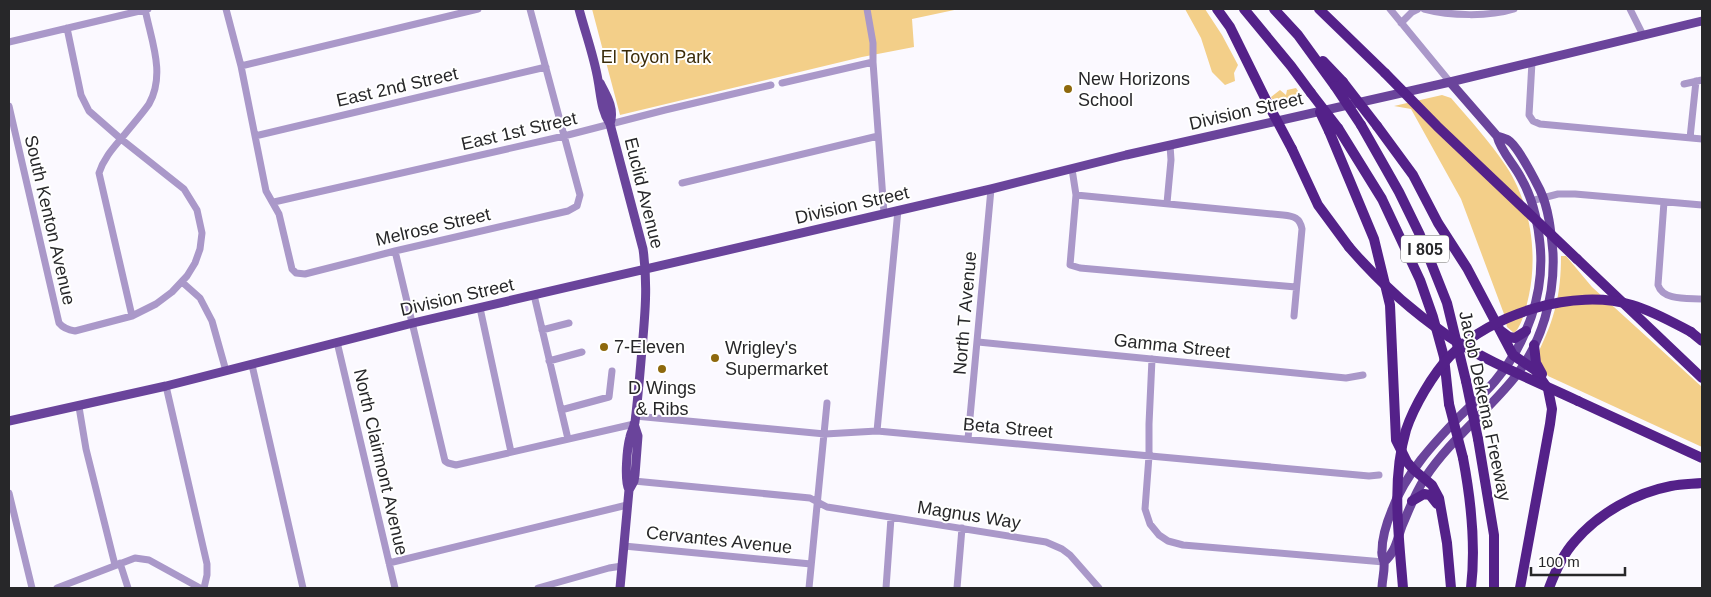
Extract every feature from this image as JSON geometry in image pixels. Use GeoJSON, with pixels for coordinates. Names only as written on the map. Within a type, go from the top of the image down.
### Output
{"type":"FeatureCollection","features":[{"type":"Feature","properties":{"kind":"highway"},"geometry":{"type":"LineString","coordinates":[[1217,9],[1230,27],[1292,149],[1318,205],[1349,247],[1393,294],[1449,337],[1496,363],[1702,458]]}},
{"type":"Feature","properties":{"kind":"highway"},"geometry":{"type":"LineString","coordinates":[[1244,9],[1291,66],[1311,93],[1334,130],[1374,239],[1390,305],[1394,434],[1407,462],[1432,485],[1439,498],[1447,543],[1451,588]]}},
{"type":"Feature","properties":{"kind":"highway","name":"Jacob Dekema Freeway"},"geometry":{"type":"LineString","coordinates":[[1274,9],[1339,84],[1360,125],[1399,192],[1420,235],[1447,303],[1478,439],[1494,535],[1494,588]]}},
{"type":"Feature","properties":{"kind":"highway"},"geometry":{"type":"LineString","coordinates":[[1319,9],[1437,126],[1702,378]]}},
{"type":"Feature","properties":{"kind":"highway"},"geometry":{"type":"LineString","coordinates":[[1339,84],[1376,126],[1413,175],[1438,223],[1467,268],[1513,355],[1535,370],[1548,389]]}},
{"type":"Feature","properties":{"kind":"highway","name":"Jacob Dekema Freeway"},"geometry":{"type":"LineString","coordinates":[[1334,130],[1382,199],[1420,280],[1433,317],[1444,357],[1450,404],[1468,486],[1474,564],[1471,588]]}},
{"type":"Feature","properties":{"kind":"highway"},"geometry":{"type":"LineString","coordinates":[[1403,588],[1400,542],[1399,463],[1407,429],[1420,399],[1435,375],[1451,355],[1471,339],[1498,322],[1528,310],[1566,301],[1604,300],[1632,305],[1691,332],[1702,341]]}},
{"type":"Feature","properties":{"kind":"highway"},"geometry":{"type":"LineString","coordinates":[[1498,328],[1510,337],[1515,338],[1526,331]]}},
{"type":"Feature","properties":{"kind":"highway"},"geometry":{"type":"LineString","coordinates":[[1520,588],[1552,409],[1548,389],[1542,372],[1536,363],[1534,345]]}},
{"type":"Feature","properties":{"kind":"highway"},"geometry":{"type":"LineString","coordinates":[[1548,588],[1554,574],[1574,542],[1594,522],[1623,503],[1649,492],[1702,482]]}},
{"type":"Feature","properties":{"kind":"highway"},"geometry":{"type":"LineString","coordinates":[[1412,501],[1424,494],[1430,495],[1435,500],[1442,515]]}},
{"type":"Feature","properties":{"kind":"main road","name":"Euclid Avenue"},"geometry":{"type":"LineString","coordinates":[[579,9],[598,80],[612,110],[613,115],[610,124],[643,249],[646,270],[644,327],[635,420]]}},
{"type":"Feature","properties":{"kind":"main road","name":"Division Street"},"geometry":{"type":"LineString","coordinates":[[9,421],[79,407],[534,295],[991,189],[1170,145],[1450,82],[1702,21]]}},
{"type":"Feature","properties":{"kind":"main road"},"geometry":{"type":"LineString","coordinates":[[1382,588],[1384,562],[1381,552],[1392,510],[1405,483],[1429,451],[1496,379],[1513,355],[1526,331],[1536,303],[1540,244],[1531,201],[1522,179],[1500,145],[1497,136],[1450,82]]}},
{"type":"Feature","properties":{"kind":"main road"},"geometry":{"type":"LineString","coordinates":[[1384,562],[1392,556],[1412,501],[1424,479],[1444,453],[1525,363],[1541,328],[1548,305],[1553,266],[1550,227],[1544,198],[1532,174],[1509,140],[1497,136]]}},
{"type":"Feature","properties":{"kind":"main road"},"geometry":{"type":"LineString","coordinates":[[620,588],[627,505],[629,490],[634,481],[638,436],[635,420]]}},
{"type":"Feature","properties":{"kind":"main road"},"geometry":{"type":"LineString","coordinates":[[629,490],[626,485],[630,438],[635,420]]}},
{"type":"Feature","properties":{"kind":"street"},"geometry":{"type":"LineString","coordinates":[[9,42],[146,9],[157,64],[157,83],[148,104],[103,161],[99,173],[132,316]]}},
{"type":"Feature","properties":{"kind":"street"},"geometry":{"type":"LineString","coordinates":[[226,9],[241,66],[266,191],[274,202]]}},
{"type":"Feature","properties":{"kind":"street"},"geometry":{"type":"LineString","coordinates":[[241,66],[478,9]]}},
{"type":"Feature","properties":{"kind":"street"},"geometry":{"type":"LineString","coordinates":[[530,9],[564,136]]}},
{"type":"Feature","properties":{"kind":"street"},"geometry":{"type":"LineString","coordinates":[[867,9],[873,43],[884,213]]}},
{"type":"Feature","properties":{"kind":"street"},"geometry":{"type":"LineString","coordinates":[[1390,9],[1450,82]]}},
{"type":"Feature","properties":{"kind":"street"},"geometry":{"type":"LineString","coordinates":[[1401,23],[1418,9]]}},
{"type":"Feature","properties":{"kind":"street"},"geometry":{"type":"LineString","coordinates":[[1424,9],[1456,14],[1499,12],[1514,9]]}},
{"type":"Feature","properties":{"kind":"street"},"geometry":{"type":"LineString","coordinates":[[1630,9],[1643,35]]}},
{"type":"Feature","properties":{"kind":"street","name":"South Kenton Avenue"},"geometry":{"type":"LineString","coordinates":[[9,106],[59,323],[69,330],[75,331],[132,316],[156,304],[182,282],[192,270],[200,249],[201,226],[197,210],[184,189],[93,116],[81,95],[68,28]]}},
{"type":"Feature","properties":{"kind":"street"},"geometry":{"type":"LineString","coordinates":[[782,83],[873,62]]}},
{"type":"Feature","properties":{"kind":"street"},"geometry":{"type":"LineString","coordinates":[[1532,62],[1529,114],[1533,121],[1540,124],[1702,139]]}},
{"type":"Feature","properties":{"kind":"street","name":"East 2nd Street"},"geometry":{"type":"LineString","coordinates":[[255,136],[546,67]]}},
{"type":"Feature","properties":{"kind":"street"},"geometry":{"type":"LineString","coordinates":[[1684,84],[1699,81],[1690,138]]}},
{"type":"Feature","properties":{"kind":"street","name":"East 1st Street"},"geometry":{"type":"LineString","coordinates":[[274,202],[564,136],[771,85]]}},
{"type":"Feature","properties":{"kind":"street","name":"Melrose Street"},"geometry":{"type":"LineString","coordinates":[[274,202],[279,214],[292,269],[305,274],[568,211],[577,206],[580,195],[564,136]]}},
{"type":"Feature","properties":{"kind":"street"},"geometry":{"type":"LineString","coordinates":[[682,183],[878,136]]}},
{"type":"Feature","properties":{"kind":"street"},"geometry":{"type":"LineString","coordinates":[[1168,203],[1171,160],[1170,145]]}},
{"type":"Feature","properties":{"kind":"street"},"geometry":{"type":"LineString","coordinates":[[1072,169],[1076,195],[1070,265],[1080,268],[1296,287]]}},
{"type":"Feature","properties":{"kind":"street","name":"North T Avenue"},"geometry":{"type":"LineString","coordinates":[[968,439],[991,189]]}},
{"type":"Feature","properties":{"kind":"street"},"geometry":{"type":"LineString","coordinates":[[1531,201],[1558,194],[1575,194],[1702,205]]}},
{"type":"Feature","properties":{"kind":"street"},"geometry":{"type":"LineString","coordinates":[[1076,195],[1289,215],[1295,218],[1300,222],[1302,229],[1294,316]]}},
{"type":"Feature","properties":{"kind":"street"},"geometry":{"type":"LineString","coordinates":[[1664,202],[1658,285],[1660,290],[1670,297],[1702,299]]}},
{"type":"Feature","properties":{"kind":"street"},"geometry":{"type":"LineString","coordinates":[[878,431],[898,210]]}},
{"type":"Feature","properties":{"kind":"street"},"geometry":{"type":"LineString","coordinates":[[395,251],[413,324]]}},
{"type":"Feature","properties":{"kind":"street"},"geometry":{"type":"LineString","coordinates":[[182,282],[200,298],[212,321],[226,371]]}},
{"type":"Feature","properties":{"kind":"street"},"geometry":{"type":"LineString","coordinates":[[534,295],[568,439]]}},
{"type":"Feature","properties":{"kind":"street"},"geometry":{"type":"LineString","coordinates":[[480,308],[511,452]]}},
{"type":"Feature","properties":{"kind":"street"},"geometry":{"type":"LineString","coordinates":[[542,330],[569,323]]}},
{"type":"Feature","properties":{"kind":"street","name":"Beta Street"},"geometry":{"type":"LineString","coordinates":[[413,324],[445,461],[448,464],[456,464],[568,439],[635,420],[825,434],[878,431],[1369,476],[1379,474]]}},
{"type":"Feature","properties":{"kind":"street","name":"North Clairmont Avenue"},"geometry":{"type":"LineString","coordinates":[[337,342],[395,588]]}},
{"type":"Feature","properties":{"kind":"street","name":"Gamma Street"},"geometry":{"type":"LineString","coordinates":[[978,342],[1346,378],[1363,375]]}},
{"type":"Feature","properties":{"kind":"street"},"geometry":{"type":"LineString","coordinates":[[549,361],[582,352]]}},
{"type":"Feature","properties":{"kind":"street"},"geometry":{"type":"LineString","coordinates":[[1152,359],[1149,456],[1145,503],[1148,520],[1156,532],[1168,541],[1194,546],[1384,562]]}},
{"type":"Feature","properties":{"kind":"street"},"geometry":{"type":"LineString","coordinates":[[252,365],[304,588]]}},
{"type":"Feature","properties":{"kind":"street"},"geometry":{"type":"LineString","coordinates":[[561,410],[609,397],[612,371]]}},
{"type":"Feature","properties":{"kind":"street"},"geometry":{"type":"LineString","coordinates":[[166,386],[207,564],[204,588]]}},
{"type":"Feature","properties":{"kind":"street"},"geometry":{"type":"LineString","coordinates":[[809,588],[827,403]]}},
{"type":"Feature","properties":{"kind":"street"},"geometry":{"type":"LineString","coordinates":[[79,407],[86,449],[118,564],[128,588]]}},
{"type":"Feature","properties":{"kind":"street","name":"Magnus Way"},"geometry":{"type":"LineString","coordinates":[[634,481],[810,498],[827,507],[1046,542],[1070,555],[1099,588]]}},
{"type":"Feature","properties":{"kind":"street"},"geometry":{"type":"LineString","coordinates":[[9,493],[32,588]]}},
{"type":"Feature","properties":{"kind":"street"},"geometry":{"type":"LineString","coordinates":[[389,564],[615,510],[627,505]]}},
{"type":"Feature","properties":{"kind":"street"},"geometry":{"type":"LineString","coordinates":[[886,588],[891,518]]}},
{"type":"Feature","properties":{"kind":"street"},"geometry":{"type":"LineString","coordinates":[[957,588],[962,528]]}},
{"type":"Feature","properties":{"kind":"street","name":"Cervantes Avenue"},"geometry":{"type":"LineString","coordinates":[[624,546],[811,564]]}},
{"type":"Feature","properties":{"kind":"street"},"geometry":{"type":"LineString","coordinates":[[58,588],[135,558],[149,560],[200,588]]}},
{"type":"Feature","properties":{"kind":"street"},"geometry":{"type":"LineString","coordinates":[[538,588],[622,566]]}},
{"type":"Feature","properties":{"kind":"green space","name":"El Toyon Park"},"geometry":{"type":"Polygon","coordinates":[[[592,9],[959,9],[912,19],[914,47],[862,57],[620,115],[592,9]]]}},
{"type":"Feature","properties":{"kind":"green space"},"geometry":{"type":"Polygon","coordinates":[[[1185,9],[1205,9],[1238,65],[1234,73],[1235,81],[1225,85],[1212,72],[1201,38],[1185,9]]]}},
{"type":"Feature","properties":{"kind":"green space"},"geometry":{"type":"Polygon","coordinates":[[[1296,88],[1300,94],[1296,103],[1287,103],[1276,107],[1271,97],[1280,90],[1286,95],[1287,90],[1296,88]]]}},
{"type":"Feature","properties":{"kind":"green space"},"geometry":{"type":"Polygon","coordinates":[[[1442,95],[1451,98],[1500,157],[1514,180],[1526,211],[1532,245],[1532,279],[1524,315],[1514,333],[1507,327],[1504,314],[1461,199],[1411,109],[1394,106],[1442,95]]]}},
{"type":"Feature","properties":{"kind":"green space"},"geometry":{"type":"Polygon","coordinates":[[[1561,256],[1566,256],[1592,287],[1702,387],[1702,447],[1548,376],[1541,364],[1538,353],[1556,306],[1560,282],[1561,256]]]}},
{"type":"Feature","properties":{"kind":"place","name":"New Horizons School"},"geometry":{"type":"Point","coordinates":[1068,89]}},
{"type":"Feature","properties":{"kind":"place","name":"7-Eleven"},"geometry":{"type":"Point","coordinates":[604,347]}},
{"type":"Feature","properties":{"kind":"place","name":"Wrigley's Supermarket"},"geometry":{"type":"Point","coordinates":[715,358]}},
{"type":"Feature","properties":{"kind":"place","name":"D Wings & Ribs"},"geometry":{"type":"Point","coordinates":[662,369]}}]}
